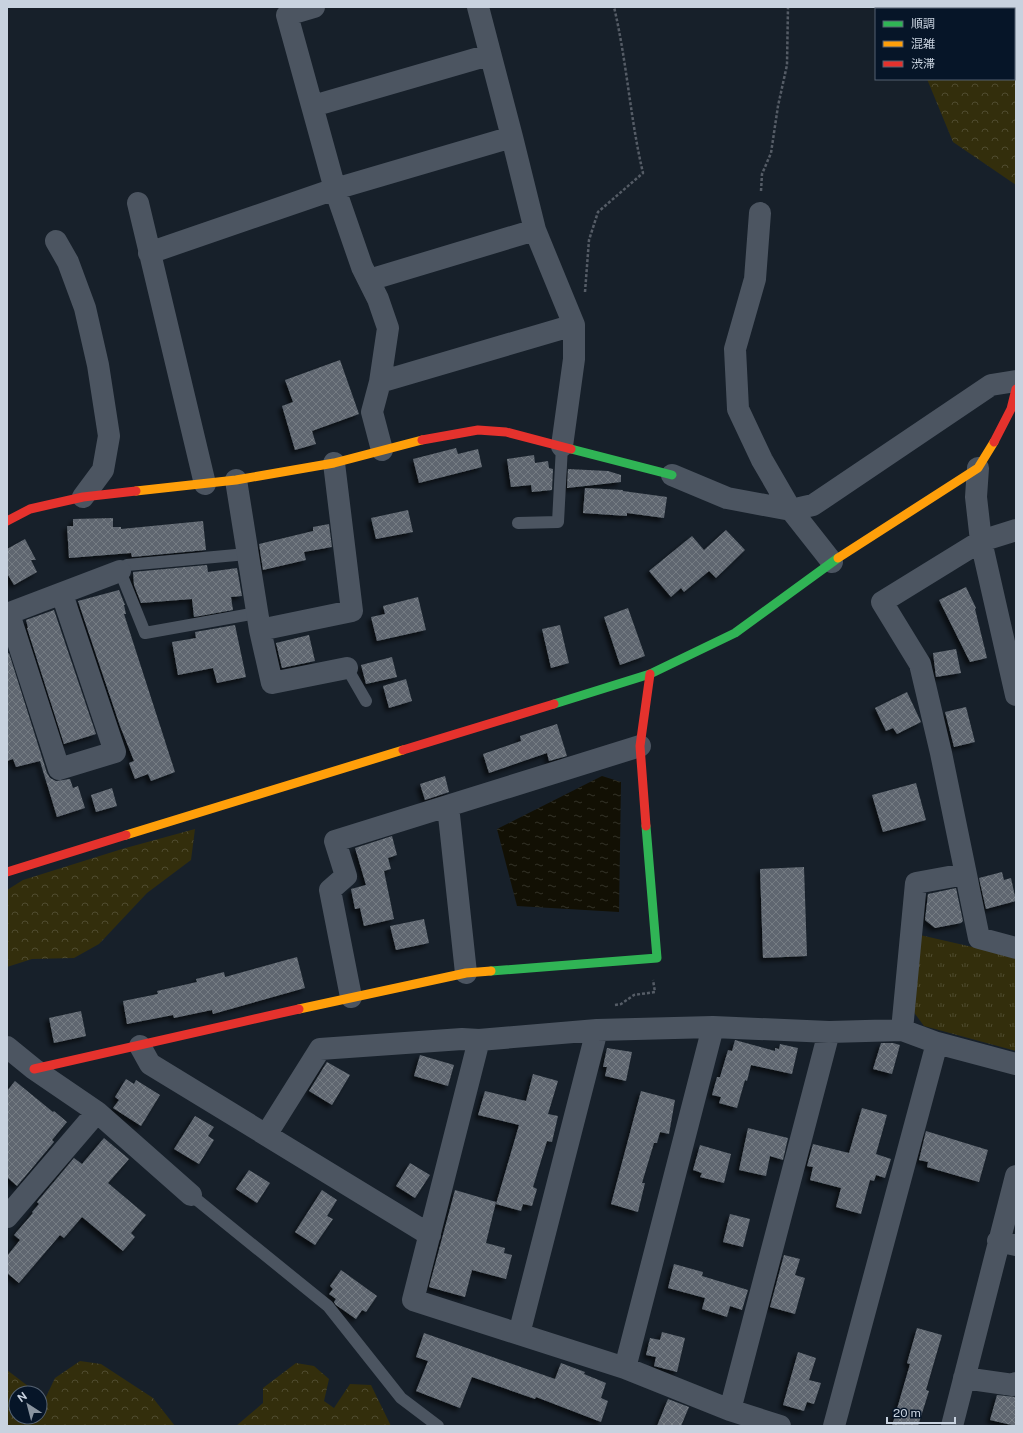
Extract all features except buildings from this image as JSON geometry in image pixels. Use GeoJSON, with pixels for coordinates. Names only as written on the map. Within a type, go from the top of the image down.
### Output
{"type":"FeatureCollection","features":[{"type":"Feature","properties":{"kind":"street"},"geometry":{"type":"LineString","coordinates":[[314,7],[286,11],[335,189],[362,267],[378,299],[388,328],[380,382],[372,412],[382,450]]}},
{"type":"Feature","properties":{"kind":"street"},"geometry":{"type":"LineString","coordinates":[[478,7],[489,55],[512,137],[534,230],[574,325],[574,359],[562,446]]}},
{"type":"Feature","properties":{"kind":"street"},"geometry":{"type":"LineString","coordinates":[[312,106],[489,55]]}},
{"type":"Feature","properties":{"kind":"street"},"geometry":{"type":"LineString","coordinates":[[150,253],[335,189],[512,137]]}},
{"type":"Feature","properties":{"kind":"street"},"geometry":{"type":"LineString","coordinates":[[138,203],[206,484]]}},
{"type":"Feature","properties":{"kind":"street"},"geometry":{"type":"LineString","coordinates":[[760,213],[755,279],[735,349],[738,409],[762,460],[791,510],[832,562]]}},
{"type":"Feature","properties":{"kind":"street"},"geometry":{"type":"LineString","coordinates":[[369,280],[534,230]]}},
{"type":"Feature","properties":{"kind":"street"},"geometry":{"type":"LineString","coordinates":[[56,241],[68,262],[85,308],[98,365],[109,436],[103,470],[84,497]]}},
{"type":"Feature","properties":{"kind":"street"},"geometry":{"type":"LineString","coordinates":[[380,382],[574,325]]}},
{"type":"Feature","properties":{"kind":"street"},"geometry":{"type":"LineString","coordinates":[[7,521],[30,509],[84,497],[236,480],[334,463],[382,450],[478,430],[506,432],[562,446],[672,475],[727,498],[791,510],[813,505],[991,385],[1016,381]]}},
{"type":"Feature","properties":{"kind":"street"},"geometry":{"type":"LineString","coordinates":[[7,872],[650,674],[735,633],[832,562],[978,468],[997,438],[1011,409],[1016,389]]}},
{"type":"Feature","properties":{"kind":"street"},"geometry":{"type":"LineString","coordinates":[[258,621],[352,611],[334,463]]}},
{"type":"Feature","properties":{"kind":"street"},"geometry":{"type":"LineString","coordinates":[[978,468],[976,497],[981,541],[1011,651],[1016,695]]}},
{"type":"Feature","properties":{"kind":"street"},"geometry":{"type":"LineString","coordinates":[[236,480],[258,621],[272,683],[347,668]]}},
{"type":"Feature","properties":{"kind":"street"},"geometry":{"type":"LineString","coordinates":[[1016,530],[981,541],[882,602],[920,664],[941,753],[978,938],[1016,948]]}},
{"type":"Feature","properties":{"kind":"street"},"geometry":{"type":"LineString","coordinates":[[62,594],[115,752],[59,769],[8,614],[120,571]]}},
{"type":"Feature","properties":{"kind":"street"},"geometry":{"type":"LineString","coordinates":[[34,1069],[140,1046],[351,996],[466,973],[657,958],[651,901],[640,746],[650,674]]}},
{"type":"Feature","properties":{"kind":"street"},"geometry":{"type":"LineString","coordinates":[[351,996],[330,890],[346,876],[335,841],[640,746]]}},
{"type":"Feature","properties":{"kind":"street"},"geometry":{"type":"LineString","coordinates":[[448,806],[466,973]]}},
{"type":"Feature","properties":{"kind":"street"},"geometry":{"type":"LineString","coordinates":[[902,1030],[916,883],[965,874]]}},
{"type":"Feature","properties":{"kind":"street"},"geometry":{"type":"LineString","coordinates":[[266,1135],[320,1049],[462,1038],[479,1040],[597,1030],[713,1027],[829,1032],[902,1030],[937,1043],[1016,1064]]}},
{"type":"Feature","properties":{"kind":"street"},"geometry":{"type":"LineString","coordinates":[[625,1368],[713,1027]]}},
{"type":"Feature","properties":{"kind":"street"},"geometry":{"type":"LineString","coordinates":[[519,1334],[597,1030]]}},
{"type":"Feature","properties":{"kind":"street"},"geometry":{"type":"LineString","coordinates":[[730,1410],[829,1032]]}},
{"type":"Feature","properties":{"kind":"street"},"geometry":{"type":"LineString","coordinates":[[479,1040],[413,1300],[625,1368],[730,1410],[780,1426]]}},
{"type":"Feature","properties":{"kind":"street"},"geometry":{"type":"LineString","coordinates":[[834,1426],[937,1043]]}},
{"type":"Feature","properties":{"kind":"street"},"geometry":{"type":"LineString","coordinates":[[140,1046],[150,1064],[430,1235]]}},
{"type":"Feature","properties":{"kind":"street"},"geometry":{"type":"LineString","coordinates":[[10,1055],[34,1069],[97,1112],[191,1195]]}},
{"type":"Feature","properties":{"kind":"street"},"geometry":{"type":"LineString","coordinates":[[7,1218],[97,1112]]}},
{"type":"Feature","properties":{"kind":"street"},"geometry":{"type":"LineString","coordinates":[[952,1426],[964,1378],[1007,1243],[1016,1176]]}},
{"type":"Feature","properties":{"kind":"street"},"geometry":{"type":"LineString","coordinates":[[964,1378],[1013,1385],[1016,1383]]}},
{"type":"Feature","properties":{"kind":"lane"},"geometry":{"type":"LineString","coordinates":[[518,523],[558,522],[562,446]]}},
{"type":"Feature","properties":{"kind":"lane"},"geometry":{"type":"LineString","coordinates":[[247,554],[127,565],[120,571],[145,633],[258,621]]}},
{"type":"Feature","properties":{"kind":"lane"},"geometry":{"type":"LineString","coordinates":[[347,668],[366,701]]}},
{"type":"Feature","properties":{"kind":"lane"},"geometry":{"type":"LineString","coordinates":[[191,1195],[328,1306],[401,1398],[438,1426]]}},
{"type":"Feature","properties":{"kind":"path"},"geometry":{"type":"LineString","coordinates":[[574,325],[584,306],[589,240],[598,212],[643,173],[633,121],[622,43],[614,7]]}},
{"type":"Feature","properties":{"kind":"path"},"geometry":{"type":"LineString","coordinates":[[760,213],[762,174],[771,153],[778,106],[787,65],[788,7]]}},
{"type":"Feature","properties":{"kind":"path"},"geometry":{"type":"LineString","coordinates":[[621,1004],[634,995]]}},
{"type":"Feature","properties":{"kind":"green space"},"geometry":{"type":"Polygon","coordinates":[[[1016,7],[1016,185],[953,142],[927,80],[1015,80],[1015,8],[913,8],[1016,7]]]}},
{"type":"Feature","properties":{"kind":"green space"},"geometry":{"type":"Polygon","coordinates":[[[195,829],[191,860],[147,893],[99,944],[74,958],[32,959],[7,967],[7,890],[23,880],[122,849],[195,829]]]}},
{"type":"Feature","properties":{"kind":"green space"},"geometry":{"type":"Polygon","coordinates":[[[920,935],[1016,957],[1016,1051],[924,1026],[910,1007],[920,935]]]}},
{"type":"Feature","properties":{"kind":"green space"},"geometry":{"type":"Polygon","coordinates":[[[80,1361],[101,1364],[153,1398],[175,1426],[7,1426],[7,1370],[27,1385],[8,1385],[8,1425],[48,1425],[48,1393],[55,1378],[80,1361]]]}},
{"type":"Feature","properties":{"kind":"green space"},"geometry":{"type":"Polygon","coordinates":[[[296,1363],[314,1366],[329,1379],[324,1401],[334,1408],[350,1384],[371,1385],[391,1426],[236,1426],[263,1403],[263,1388],[296,1363]]]}},
{"type":"Feature","properties":{"kind":"water"},"geometry":{"type":"Polygon","coordinates":[[[602,776],[621,782],[619,912],[517,906],[497,829],[602,776]]]}},
{"type":"Feature","properties":{"kind":"traffic: fast"},"geometry":{"type":"LineString","coordinates":[[571,449],[672,475]]}},
{"type":"Feature","properties":{"kind":"traffic: fast"},"geometry":{"type":"LineString","coordinates":[[554,704],[650,674],[735,633],[838,558]]}},
{"type":"Feature","properties":{"kind":"traffic: fast"},"geometry":{"type":"LineString","coordinates":[[491,971],[657,958],[646,826]]}},
{"type":"Feature","properties":{"kind":"traffic: slow"},"geometry":{"type":"LineString","coordinates":[[136,491],[236,480],[334,463],[422,440]]}},
{"type":"Feature","properties":{"kind":"traffic: slow"},"geometry":{"type":"LineString","coordinates":[[838,558],[978,468],[994,442]]}},
{"type":"Feature","properties":{"kind":"traffic: slow"},"geometry":{"type":"LineString","coordinates":[[126,835],[403,750]]}},
{"type":"Feature","properties":{"kind":"traffic: slow"},"geometry":{"type":"LineString","coordinates":[[299,1009],[466,973],[491,971]]}},
{"type":"Feature","properties":{"kind":"traffic: jam"},"geometry":{"type":"LineString","coordinates":[[994,442],[1011,409],[1016,389]]}},
{"type":"Feature","properties":{"kind":"traffic: jam"},"geometry":{"type":"LineString","coordinates":[[422,440],[478,430],[506,432],[571,449]]}},
{"type":"Feature","properties":{"kind":"traffic: jam"},"geometry":{"type":"LineString","coordinates":[[7,521],[30,509],[83,497],[136,491]]}},
{"type":"Feature","properties":{"kind":"traffic: jam"},"geometry":{"type":"LineString","coordinates":[[646,826],[640,746],[650,674]]}},
{"type":"Feature","properties":{"kind":"traffic: jam"},"geometry":{"type":"LineString","coordinates":[[403,750],[554,704]]}},
{"type":"Feature","properties":{"kind":"traffic: jam"},"geometry":{"type":"LineString","coordinates":[[7,872],[126,835]]}},
{"type":"Feature","properties":{"kind":"traffic: jam"},"geometry":{"type":"LineString","coordinates":[[34,1069],[299,1009]]}}]}
